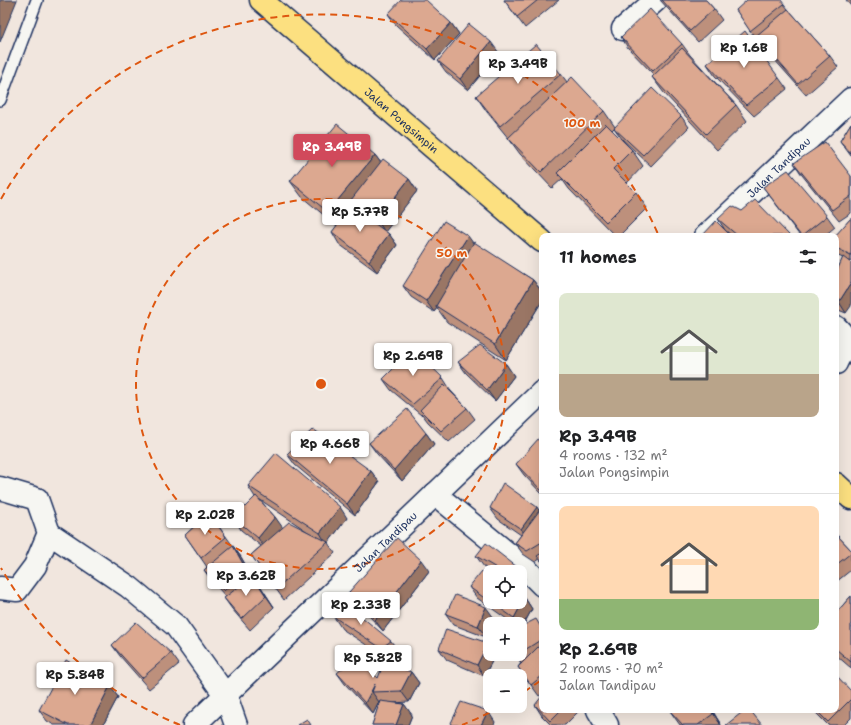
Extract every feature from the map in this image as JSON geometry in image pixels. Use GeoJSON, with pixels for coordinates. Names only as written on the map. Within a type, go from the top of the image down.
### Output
{"type":"FeatureCollection","features":[{"type":"Feature","properties":{"kind":"main road","name":"Jalan Pongsimpin"},"geometry":{"type":"LineString","coordinates":[[261,0],[539,238]]}},
{"type":"Feature","properties":{"kind":"main road"},"geometry":{"type":"LineString","coordinates":[[839,487],[851,498]]}},
{"type":"Feature","properties":{"kind":"street"},"geometry":{"type":"LineString","coordinates":[[623,30],[656,0]]}},
{"type":"Feature","properties":{"kind":"street","name":"Jalan Tandipau"},"geometry":{"type":"LineString","coordinates":[[709,233],[851,99]]}},
{"type":"Feature","properties":{"kind":"street"},"geometry":{"type":"LineString","coordinates":[[839,330],[845,336],[847,342],[839,357]]}},
{"type":"Feature","properties":{"kind":"street","name":"Jalan Tandipau"},"geometry":{"type":"LineString","coordinates":[[194,725],[539,395]]}},
{"type":"Feature","properties":{"kind":"street"},"geometry":{"type":"LineString","coordinates":[[0,488],[37,499],[48,533],[129,587],[176,626],[226,696],[236,725]]}},
{"type":"Feature","properties":{"kind":"street"},"geometry":{"type":"LineString","coordinates":[[435,494],[523,566],[539,581]]}},
{"type":"Feature","properties":{"kind":"street"},"geometry":{"type":"LineString","coordinates":[[0,588],[17,590],[35,566],[48,533]]}},
{"type":"Feature","properties":{"kind":"street"},"geometry":{"type":"LineString","coordinates":[[600,713],[608,725]]}},
{"type":"Feature","properties":{"kind":"lane"},"geometry":{"type":"LineString","coordinates":[[0,100],[37,0]]}},
{"type":"Feature","properties":{"kind":"building"},"geometry":{"type":"Polygon","coordinates":[[[401,0],[426,0],[451,23],[427,49],[388,14],[401,0]]]}},
{"type":"Feature","properties":{"kind":"building"},"geometry":{"type":"Polygon","coordinates":[[[504,0],[538,0],[517,17],[504,0]]]}},
{"type":"Feature","properties":{"kind":"building"},"geometry":{"type":"Polygon","coordinates":[[[662,0],[706,0],[714,9],[690,31],[662,0]]]}},
{"type":"Feature","properties":{"kind":"building"},"geometry":{"type":"Polygon","coordinates":[[[747,0],[781,0],[784,4],[750,31],[736,10],[747,0]]]}},
{"type":"Feature","properties":{"kind":"building"},"geometry":{"type":"Polygon","coordinates":[[[650,9],[682,44],[653,71],[621,37],[650,9]]]}},
{"type":"Feature","properties":{"kind":"building"},"geometry":{"type":"Polygon","coordinates":[[[788,9],[830,56],[798,84],[756,36],[788,9]]]}},
{"type":"Feature","properties":{"kind":"building"},"geometry":{"type":"Polygon","coordinates":[[[469,24],[491,42],[460,79],[438,61],[469,24]]]}},
{"type":"Feature","properties":{"kind":"building"},"geometry":{"type":"Polygon","coordinates":[[[745,31],[779,78],[746,105],[707,64],[745,31]]]}},
{"type":"Feature","properties":{"kind":"building"},"geometry":{"type":"Polygon","coordinates":[[[536,44],[561,74],[500,126],[476,96],[536,44]]]}},
{"type":"Feature","properties":{"kind":"building"},"geometry":{"type":"Polygon","coordinates":[[[682,48],[736,105],[706,134],[652,77],[682,48]]]}},
{"type":"Feature","properties":{"kind":"building"},"geometry":{"type":"Polygon","coordinates":[[[572,77],[604,111],[541,172],[508,138],[572,77]]]}},
{"type":"Feature","properties":{"kind":"building"},"geometry":{"type":"Polygon","coordinates":[[[652,88],[681,116],[643,155],[614,128],[652,88]]]}},
{"type":"Feature","properties":{"kind":"building"},"geometry":{"type":"Polygon","coordinates":[[[851,123],[851,153],[840,141],[851,123]]]}},
{"type":"Feature","properties":{"kind":"building"},"geometry":{"type":"Polygon","coordinates":[[[337,124],[375,155],[328,212],[290,181],[337,124]]]}},
{"type":"Feature","properties":{"kind":"building"},"geometry":{"type":"Polygon","coordinates":[[[606,124],[632,150],[613,169],[636,192],[606,222],[557,173],[606,124]]]}},
{"type":"Feature","properties":{"kind":"building"},"geometry":{"type":"Polygon","coordinates":[[[825,142],[851,176],[851,196],[832,210],[794,163],[825,142]]]}},
{"type":"Feature","properties":{"kind":"building"},"geometry":{"type":"Polygon","coordinates":[[[383,159],[409,179],[377,220],[351,200],[383,159]]]}},
{"type":"Feature","properties":{"kind":"building"},"geometry":{"type":"Polygon","coordinates":[[[788,170],[827,216],[806,233],[799,233],[763,187],[788,170]]]}},
{"type":"Feature","properties":{"kind":"building"},"geometry":{"type":"Polygon","coordinates":[[[755,200],[787,233],[734,233],[718,219],[732,206],[742,211],[755,200]]]}},
{"type":"Feature","properties":{"kind":"building"},"geometry":{"type":"Polygon","coordinates":[[[351,206],[389,234],[369,261],[332,232],[351,206]]]}},
{"type":"Feature","properties":{"kind":"building"},"geometry":{"type":"Polygon","coordinates":[[[851,218],[851,255],[839,249],[839,233],[838,233],[851,218]]]}},
{"type":"Feature","properties":{"kind":"building"},"geometry":{"type":"Polygon","coordinates":[[[444,221],[468,236],[426,301],[403,286],[444,221]]]}},
{"type":"Feature","properties":{"kind":"building"},"geometry":{"type":"Polygon","coordinates":[[[716,221],[728,233],[705,233],[716,221]]]}},
{"type":"Feature","properties":{"kind":"building"},"geometry":{"type":"Polygon","coordinates":[[[474,242],[533,280],[495,344],[436,306],[474,242]]]}},
{"type":"Feature","properties":{"kind":"building"},"geometry":{"type":"Polygon","coordinates":[[[843,257],[851,263],[851,283],[839,302],[839,266],[843,257]]]}},
{"type":"Feature","properties":{"kind":"building"},"geometry":{"type":"Polygon","coordinates":[[[480,345],[506,364],[487,390],[458,362],[480,345]]]}},
{"type":"Feature","properties":{"kind":"building"},"geometry":{"type":"Polygon","coordinates":[[[413,349],[443,378],[413,404],[383,379],[413,349]]]}},
{"type":"Feature","properties":{"kind":"building"},"geometry":{"type":"Polygon","coordinates":[[[444,385],[467,408],[441,431],[420,410],[444,385]]]}},
{"type":"Feature","properties":{"kind":"building"},"geometry":{"type":"Polygon","coordinates":[[[407,409],[426,433],[394,470],[369,443],[407,409]]]}},
{"type":"Feature","properties":{"kind":"building"},"geometry":{"type":"Polygon","coordinates":[[[313,429],[371,471],[347,504],[287,454],[313,429]]]}},
{"type":"Feature","properties":{"kind":"building"},"geometry":{"type":"Polygon","coordinates":[[[539,438],[539,488],[516,464],[539,438]]]}},
{"type":"Feature","properties":{"kind":"building"},"geometry":{"type":"Polygon","coordinates":[[[276,453],[340,507],[320,533],[248,486],[276,453]]]}},
{"type":"Feature","properties":{"kind":"building"},"geometry":{"type":"Polygon","coordinates":[[[503,483],[537,507],[521,529],[490,508],[503,483]]]}},
{"type":"Feature","properties":{"kind":"building"},"geometry":{"type":"Polygon","coordinates":[[[256,496],[275,517],[258,538],[234,518],[256,496]]]}},
{"type":"Feature","properties":{"kind":"building"},"geometry":{"type":"Polygon","coordinates":[[[539,511],[539,544],[527,551],[515,543],[539,511]]]}},
{"type":"Feature","properties":{"kind":"building"},"geometry":{"type":"Polygon","coordinates":[[[209,513],[226,537],[201,558],[185,535],[209,513]]]}},
{"type":"Feature","properties":{"kind":"building"},"geometry":{"type":"Polygon","coordinates":[[[289,522],[328,542],[276,589],[251,555],[289,522]]]}},
{"type":"Feature","properties":{"kind":"building"},"geometry":{"type":"Polygon","coordinates":[[[839,537],[851,550],[851,553],[839,563],[839,537]]]}},
{"type":"Feature","properties":{"kind":"building"},"geometry":{"type":"Polygon","coordinates":[[[397,538],[421,560],[375,620],[349,592],[397,538]]]}},
{"type":"Feature","properties":{"kind":"building"},"geometry":{"type":"Polygon","coordinates":[[[486,543],[514,565],[491,565],[476,556],[486,543]]]}},
{"type":"Feature","properties":{"kind":"building"},"geometry":{"type":"Polygon","coordinates":[[[233,546],[246,569],[224,591],[204,570],[233,546]]]}},
{"type":"Feature","properties":{"kind":"building"},"geometry":{"type":"Polygon","coordinates":[[[482,571],[483,572],[483,597],[469,587],[482,571]]]}},
{"type":"Feature","properties":{"kind":"building"},"geometry":{"type":"Polygon","coordinates":[[[253,576],[266,596],[242,619],[224,598],[253,576]]]}},
{"type":"Feature","properties":{"kind":"building"},"geometry":{"type":"Polygon","coordinates":[[[455,595],[483,606],[483,609],[485,609],[478,626],[446,614],[455,595]]]}},
{"type":"Feature","properties":{"kind":"building"},"geometry":{"type":"Polygon","coordinates":[[[851,596],[851,662],[839,652],[839,610],[851,596]]]}},
{"type":"Feature","properties":{"kind":"building"},"geometry":{"type":"Polygon","coordinates":[[[345,603],[391,641],[381,648],[334,617],[345,603]]]}},
{"type":"Feature","properties":{"kind":"building"},"geometry":{"type":"Polygon","coordinates":[[[501,609],[519,609],[515,617],[501,609]]]}},
{"type":"Feature","properties":{"kind":"building"},"geometry":{"type":"Polygon","coordinates":[[[536,619],[539,624],[539,641],[527,649],[527,624],[536,619]]]}},
{"type":"Feature","properties":{"kind":"building"},"geometry":{"type":"Polygon","coordinates":[[[136,622],[171,653],[142,678],[112,645],[136,622]]]}},
{"type":"Feature","properties":{"kind":"building"},"geometry":{"type":"Polygon","coordinates":[[[446,629],[483,641],[483,653],[477,665],[439,649],[446,629]]]}},
{"type":"Feature","properties":{"kind":"building"},"geometry":{"type":"Polygon","coordinates":[[[539,646],[539,678],[531,685],[527,679],[527,669],[519,669],[518,667],[524,661],[527,661],[527,658],[539,646]]]}},
{"type":"Feature","properties":{"kind":"building"},"geometry":{"type":"Polygon","coordinates":[[[356,657],[378,678],[384,662],[411,672],[401,691],[372,692],[375,684],[365,703],[337,673],[356,657]]]}},
{"type":"Feature","properties":{"kind":"building"},"geometry":{"type":"Polygon","coordinates":[[[66,660],[110,686],[90,725],[68,725],[39,710],[66,660]]]}},
{"type":"Feature","properties":{"kind":"building"},"geometry":{"type":"Polygon","coordinates":[[[839,678],[851,691],[851,699],[839,711],[839,678]]]}},
{"type":"Feature","properties":{"kind":"building"},"geometry":{"type":"Polygon","coordinates":[[[539,700],[539,709],[535,705],[539,700]]]}},
{"type":"Feature","properties":{"kind":"building"},"geometry":{"type":"Polygon","coordinates":[[[380,701],[404,704],[396,725],[372,725],[380,701]]]}},
{"type":"Feature","properties":{"kind":"building"},"geometry":{"type":"Polygon","coordinates":[[[461,702],[483,709],[483,713],[487,713],[481,725],[450,725],[461,702]]]}},
{"type":"Feature","properties":{"kind":"building"},"geometry":{"type":"Polygon","coordinates":[[[542,713],[558,713],[550,721],[542,713]]]}},
{"type":"Feature","properties":{"kind":"building"},"geometry":{"type":"Polygon","coordinates":[[[672,713],[713,714],[698,725],[683,725],[672,713]]]}},
{"type":"Feature","properties":{"kind":"building"},"geometry":{"type":"Polygon","coordinates":[[[741,713],[752,713],[762,725],[726,725],[741,713]]]}},
{"type":"Feature","properties":{"kind":"building"},"geometry":{"type":"Polygon","coordinates":[[[819,713],[837,713],[828,722],[819,713]]]}},
{"type":"Feature","properties":{"kind":"building"},"geometry":{"type":"Polygon","coordinates":[[[307,719],[311,725],[297,725],[307,719]]]}}]}
